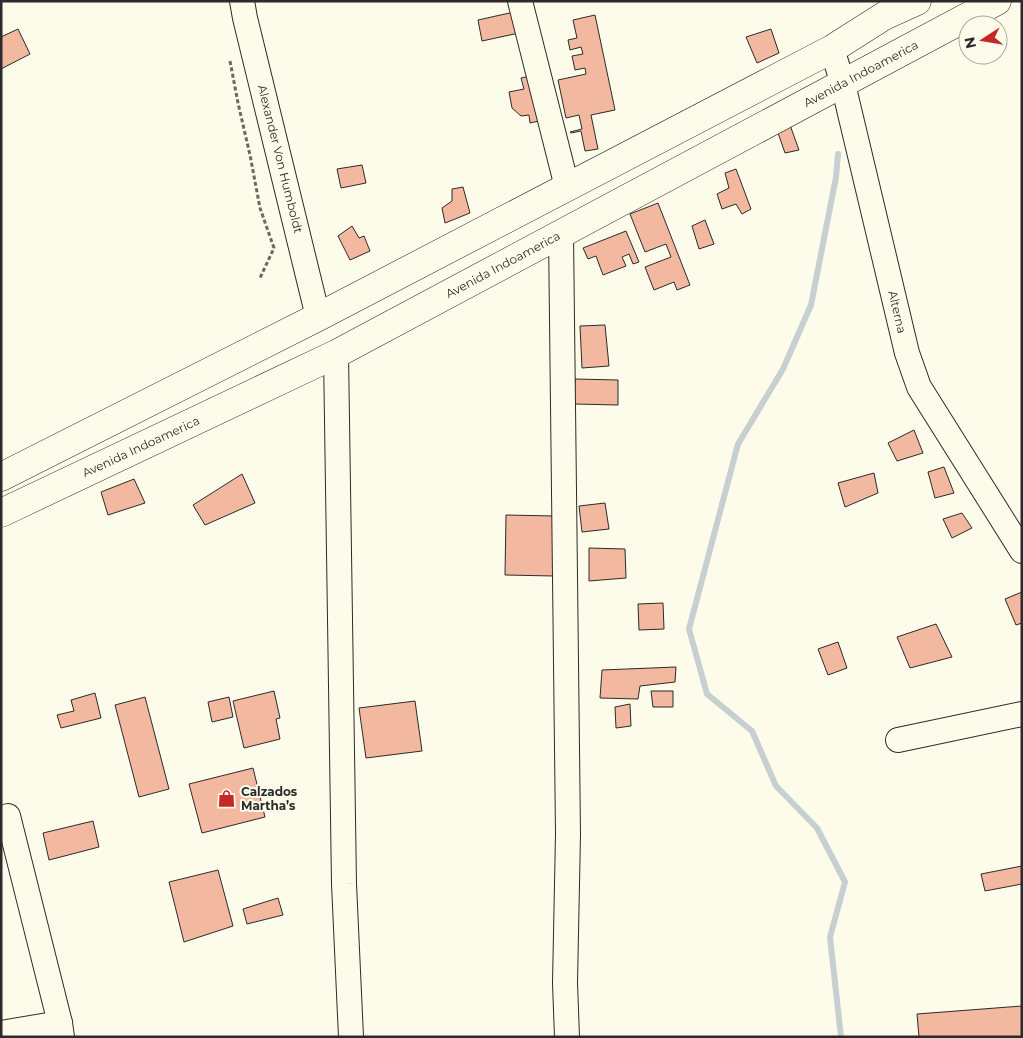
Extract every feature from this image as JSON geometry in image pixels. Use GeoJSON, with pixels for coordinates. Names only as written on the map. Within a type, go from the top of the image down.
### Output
{"type":"FeatureCollection","features":[{"type":"Feature","properties":{"kind":"main road"},"geometry":{"type":"LineString","coordinates":[[1,477],[318,317],[567,188],[832,49],[884,16],[917,1]]}},
{"type":"Feature","properties":{"kind":"main road","name":"Avenida Indoamerica"},"geometry":{"type":"LineString","coordinates":[[1,513],[336,354],[997,1]]}},
{"type":"Feature","properties":{"kind":"street","name":"Alexander Von Humboldt"},"geometry":{"type":"LineString","coordinates":[[242,1],[318,317]]}},
{"type":"Feature","properties":{"kind":"street"},"geometry":{"type":"LineString","coordinates":[[520,1],[567,188]]}},
{"type":"Feature","properties":{"kind":"street","name":"Alterna"},"geometry":{"type":"LineString","coordinates":[[832,49],[843,84],[907,354],[919,387],[1022,551]]}},
{"type":"Feature","properties":{"kind":"street"},"geometry":{"type":"LineString","coordinates":[[561,234],[568,834],[565,983],[567,1037]]}},
{"type":"Feature","properties":{"kind":"street"},"geometry":{"type":"LineString","coordinates":[[336,354],[344,884],[351,1037]]}},
{"type":"Feature","properties":{"kind":"street"},"geometry":{"type":"LineString","coordinates":[[898,740],[1022,714]]}},
{"type":"Feature","properties":{"kind":"street"},"geometry":{"type":"LineString","coordinates":[[1,1033],[61,1030],[8,816]]}},
{"type":"Feature","properties":{"kind":"path"},"geometry":{"type":"LineString","coordinates":[[230,57],[260,208],[274,248],[260,278]]}},
{"type":"Feature","properties":{"kind":"building"},"geometry":{"type":"Polygon","coordinates":[[[514,12],[519,33],[482,41],[478,20],[514,12]]]}},
{"type":"Feature","properties":{"kind":"building"},"geometry":{"type":"Polygon","coordinates":[[[595,15],[615,110],[591,115],[598,149],[585,151],[581,131],[570,132],[582,129],[579,115],[566,118],[558,80],[586,74],[585,68],[575,70],[572,56],[583,54],[581,47],[570,50],[568,40],[577,38],[573,20],[595,15]]]}},
{"type":"Feature","properties":{"kind":"building"},"geometry":{"type":"Polygon","coordinates":[[[18,29],[30,54],[1,69],[1,37],[18,29]]]}},
{"type":"Feature","properties":{"kind":"building"},"geometry":{"type":"Polygon","coordinates":[[[771,29],[779,53],[757,63],[746,37],[771,29]]]}},
{"type":"Feature","properties":{"kind":"building"},"geometry":{"type":"Polygon","coordinates":[[[530,76],[539,121],[530,123],[529,115],[521,116],[512,108],[509,92],[524,89],[521,78],[530,76]]]}},
{"type":"Feature","properties":{"kind":"building"},"geometry":{"type":"Polygon","coordinates":[[[790,125],[799,150],[785,153],[777,130],[790,125]]]}},
{"type":"Feature","properties":{"kind":"building"},"geometry":{"type":"Polygon","coordinates":[[[362,165],[366,183],[341,188],[337,169],[362,165]]]}},
{"type":"Feature","properties":{"kind":"building"},"geometry":{"type":"Polygon","coordinates":[[[736,169],[751,209],[742,214],[736,204],[722,209],[717,194],[729,188],[725,173],[736,169]]]}},
{"type":"Feature","properties":{"kind":"building"},"geometry":{"type":"Polygon","coordinates":[[[463,187],[470,213],[445,223],[442,208],[452,201],[452,189],[463,187]]]}},
{"type":"Feature","properties":{"kind":"building"},"geometry":{"type":"Polygon","coordinates":[[[658,203],[690,285],[677,290],[674,282],[654,290],[645,267],[671,257],[666,244],[645,252],[630,214],[658,203]]]}},
{"type":"Feature","properties":{"kind":"building"},"geometry":{"type":"Polygon","coordinates":[[[705,220],[714,244],[699,249],[692,226],[705,220]]]}},
{"type":"Feature","properties":{"kind":"building"},"geometry":{"type":"Polygon","coordinates":[[[352,226],[359,238],[364,236],[370,251],[350,260],[338,236],[352,226]]]}},
{"type":"Feature","properties":{"kind":"building"},"geometry":{"type":"Polygon","coordinates":[[[626,231],[639,262],[633,264],[629,254],[622,257],[626,266],[603,275],[596,256],[588,259],[583,248],[626,231]]]}},
{"type":"Feature","properties":{"kind":"building"},"geometry":{"type":"Polygon","coordinates":[[[605,325],[609,366],[582,368],[580,326],[605,325]]]}},
{"type":"Feature","properties":{"kind":"building"},"geometry":{"type":"Polygon","coordinates":[[[575,379],[618,380],[618,405],[574,404],[575,379]]]}},
{"type":"Feature","properties":{"kind":"building"},"geometry":{"type":"Polygon","coordinates":[[[914,430],[923,453],[897,461],[888,443],[914,430]]]}},
{"type":"Feature","properties":{"kind":"building"},"geometry":{"type":"Polygon","coordinates":[[[944,467],[954,493],[935,498],[928,472],[944,467]]]}},
{"type":"Feature","properties":{"kind":"building"},"geometry":{"type":"Polygon","coordinates":[[[874,473],[878,493],[845,507],[838,483],[874,473]]]}},
{"type":"Feature","properties":{"kind":"building"},"geometry":{"type":"Polygon","coordinates":[[[242,474],[255,503],[205,525],[193,505],[242,474]]]}},
{"type":"Feature","properties":{"kind":"building"},"geometry":{"type":"Polygon","coordinates":[[[134,479],[145,503],[108,515],[101,492],[134,479]]]}},
{"type":"Feature","properties":{"kind":"building"},"geometry":{"type":"Polygon","coordinates":[[[605,503],[609,529],[582,532],[579,506],[605,503]]]}},
{"type":"Feature","properties":{"kind":"building"},"geometry":{"type":"Polygon","coordinates":[[[962,513],[972,528],[952,538],[943,519],[962,513]]]}},
{"type":"Feature","properties":{"kind":"building"},"geometry":{"type":"Polygon","coordinates":[[[506,515],[556,516],[554,576],[505,575],[506,515]]]}},
{"type":"Feature","properties":{"kind":"building"},"geometry":{"type":"Polygon","coordinates":[[[589,548],[625,549],[626,578],[589,581],[589,548]]]}},
{"type":"Feature","properties":{"kind":"building"},"geometry":{"type":"Polygon","coordinates":[[[1022,592],[1022,623],[1016,625],[1005,599],[1022,592]]]}},
{"type":"Feature","properties":{"kind":"building"},"geometry":{"type":"Polygon","coordinates":[[[663,603],[664,629],[639,630],[638,604],[663,603]]]}},
{"type":"Feature","properties":{"kind":"building"},"geometry":{"type":"Polygon","coordinates":[[[936,624],[952,657],[910,668],[897,637],[936,624]]]}},
{"type":"Feature","properties":{"kind":"building"},"geometry":{"type":"Polygon","coordinates":[[[838,642],[847,668],[828,675],[818,649],[838,642]]]}},
{"type":"Feature","properties":{"kind":"building"},"geometry":{"type":"Polygon","coordinates":[[[676,667],[675,682],[640,686],[638,699],[600,698],[602,670],[676,667]]]}},
{"type":"Feature","properties":{"kind":"building"},"geometry":{"type":"Polygon","coordinates":[[[274,691],[280,718],[276,719],[280,739],[244,748],[233,701],[274,691]]]}},
{"type":"Feature","properties":{"kind":"building"},"geometry":{"type":"Polygon","coordinates":[[[651,691],[673,691],[673,707],[653,707],[651,691]]]}},
{"type":"Feature","properties":{"kind":"building"},"geometry":{"type":"Polygon","coordinates":[[[95,693],[101,718],[61,728],[57,715],[74,711],[71,700],[95,693]]]}},
{"type":"Feature","properties":{"kind":"building"},"geometry":{"type":"Polygon","coordinates":[[[145,697],[169,789],[139,797],[115,705],[145,697]]]}},
{"type":"Feature","properties":{"kind":"building"},"geometry":{"type":"Polygon","coordinates":[[[229,697],[233,717],[212,722],[208,702],[229,697]]]}},
{"type":"Feature","properties":{"kind":"building"},"geometry":{"type":"Polygon","coordinates":[[[415,701],[422,751],[366,758],[359,708],[415,701]]]}},
{"type":"Feature","properties":{"kind":"building"},"geometry":{"type":"Polygon","coordinates":[[[630,704],[631,726],[616,728],[615,707],[630,704]]]}},
{"type":"Feature","properties":{"kind":"building"},"geometry":{"type":"Polygon","coordinates":[[[253,768],[265,817],[202,833],[189,784],[253,768]]]}},
{"type":"Feature","properties":{"kind":"building"},"geometry":{"type":"Polygon","coordinates":[[[93,821],[99,847],[49,860],[43,833],[93,821]]]}},
{"type":"Feature","properties":{"kind":"building"},"geometry":{"type":"Polygon","coordinates":[[[1022,866],[1022,884],[985,891],[981,874],[1022,866]]]}},
{"type":"Feature","properties":{"kind":"building"},"geometry":{"type":"Polygon","coordinates":[[[218,870],[233,926],[184,942],[169,882],[218,870]]]}},
{"type":"Feature","properties":{"kind":"building"},"geometry":{"type":"Polygon","coordinates":[[[278,898],[283,915],[247,924],[243,909],[278,898]]]}},
{"type":"Feature","properties":{"kind":"building"},"geometry":{"type":"Polygon","coordinates":[[[1022,1006],[1022,1037],[919,1037],[917,1014],[1022,1006]]]}},
{"type":"Feature","properties":{"kind":"waterway"},"geometry":{"type":"LineString","coordinates":[[838,154],[836,177],[811,305],[783,369],[738,444],[689,629],[707,694],[752,731],[776,786],[817,828],[845,882],[830,937],[841,1037]]}},
{"type":"Feature","properties":{"kind":"place","name":"Calzados Martha’s"},"geometry":{"type":"Point","coordinates":[227,799]}}]}
